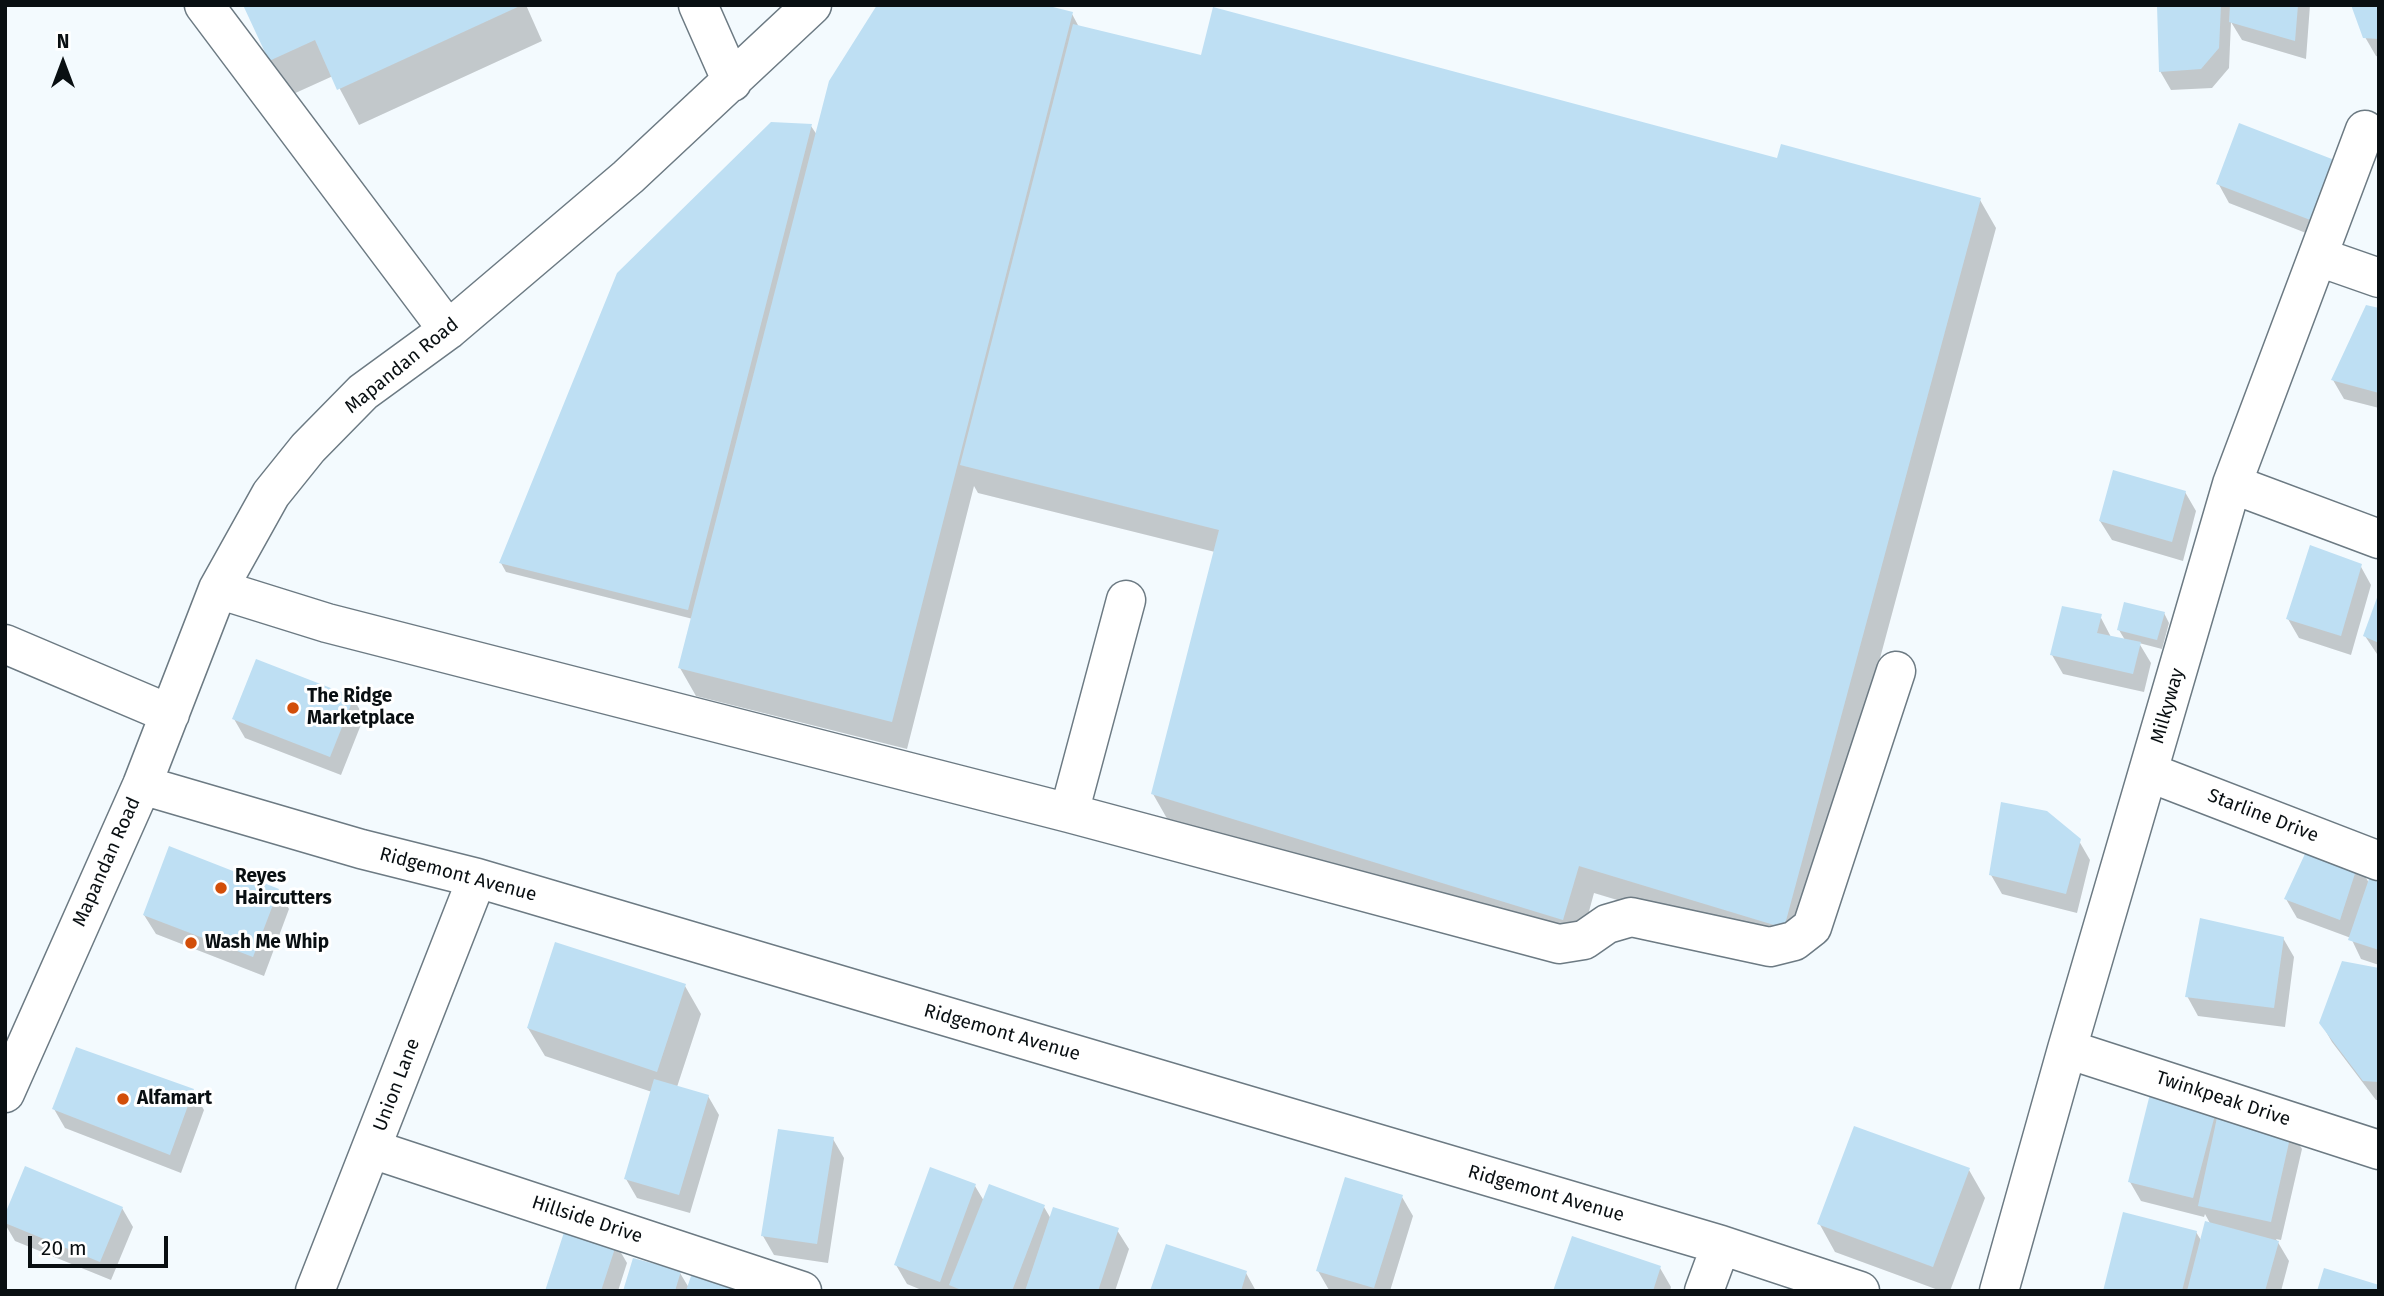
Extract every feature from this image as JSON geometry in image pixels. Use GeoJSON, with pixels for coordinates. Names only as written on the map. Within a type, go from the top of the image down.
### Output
{"type":"FeatureCollection","features":[{"type":"Feature","properties":{"kind":"street"},"geometry":{"type":"LineString","coordinates":[[204,5],[448,330]]}},
{"type":"Feature","properties":{"kind":"street"},"geometry":{"type":"LineString","coordinates":[[698,5],[732,82]]}},
{"type":"Feature","properties":{"kind":"street","name":"Mapandan Road"},"geometry":{"type":"LineString","coordinates":[[5,1093],[142,785],[218,589],[271,495],[308,448],[363,392],[448,330],[628,177],[813,5]]}},
{"type":"Feature","properties":{"kind":"street","name":"Milkyway"},"geometry":{"type":"LineString","coordinates":[[1999,1291],[2232,484],[2365,130]]}},
{"type":"Feature","properties":{"kind":"street"},"geometry":{"type":"LineString","coordinates":[[2319,257],[2379,278]]}},
{"type":"Feature","properties":{"kind":"street"},"geometry":{"type":"LineString","coordinates":[[2232,484],[2379,539]]}},
{"type":"Feature","properties":{"kind":"street"},"geometry":{"type":"LineString","coordinates":[[218,589],[327,623],[1069,813],[1559,944],[1584,940],[1607,924],[1631,917],[1770,947],[1794,941],[1812,927],[1896,671]]}},
{"type":"Feature","properties":{"kind":"street"},"geometry":{"type":"LineString","coordinates":[[1069,813],[1126,600]]}},
{"type":"Feature","properties":{"kind":"street"},"geometry":{"type":"LineString","coordinates":[[5,644],[170,714]]}},
{"type":"Feature","properties":{"kind":"street","name":"Starline Drive"},"geometry":{"type":"LineString","coordinates":[[2148,772],[2379,861]]}},
{"type":"Feature","properties":{"kind":"street","name":"Ridgemont Avenue"},"geometry":{"type":"LineString","coordinates":[[142,785],[361,849],[477,878],[1721,1245],[1860,1291]]}},
{"type":"Feature","properties":{"kind":"street","name":"Union Lane"},"geometry":{"type":"LineString","coordinates":[[315,1291],[477,878]]}},
{"type":"Feature","properties":{"kind":"street","name":"Twinkpeak Drive"},"geometry":{"type":"LineString","coordinates":[[2067,1049],[2379,1150]]}},
{"type":"Feature","properties":{"kind":"street","name":"Hillside Drive"},"geometry":{"type":"LineString","coordinates":[[372,1149],[802,1291]]}},
{"type":"Feature","properties":{"kind":"street"},"geometry":{"type":"LineString","coordinates":[[1704,1291],[1721,1245]]}},
{"type":"Feature","properties":{"kind":"building"},"geometry":{"type":"Polygon","coordinates":[[[243,5],[522,5],[337,90],[315,40],[269,61],[243,5]]]}},
{"type":"Feature","properties":{"kind":"building"},"geometry":{"type":"Polygon","coordinates":[[[877,5],[1045,5],[1073,12],[892,722],[678,668],[829,81],[877,5]]]}},
{"type":"Feature","properties":{"kind":"building"},"geometry":{"type":"Polygon","coordinates":[[[2157,5],[2221,5],[2219,48],[2201,69],[2159,72],[2157,5]]]}},
{"type":"Feature","properties":{"kind":"building"},"geometry":{"type":"Polygon","coordinates":[[[2230,5],[2298,5],[2295,41],[2229,22],[2230,5]]]}},
{"type":"Feature","properties":{"kind":"building"},"geometry":{"type":"Polygon","coordinates":[[[2351,5],[2379,5],[2379,39],[2363,38],[2351,5]]]}},
{"type":"Feature","properties":{"kind":"building"},"geometry":{"type":"Polygon","coordinates":[[[1213,7],[1777,158],[1781,144],[1981,198],[1784,928],[1579,866],[1563,920],[1151,794],[1219,530],[960,465],[1073,24],[1201,55],[1213,7]]]}},
{"type":"Feature","properties":{"kind":"building"},"geometry":{"type":"Polygon","coordinates":[[[771,122],[812,124],[688,610],[499,563],[617,273],[771,122]]]}},
{"type":"Feature","properties":{"kind":"building"},"geometry":{"type":"Polygon","coordinates":[[[2239,123],[2337,161],[2313,221],[2216,184],[2239,123]]]}},
{"type":"Feature","properties":{"kind":"building"},"geometry":{"type":"Polygon","coordinates":[[[2366,305],[2379,308],[2379,393],[2331,380],[2366,305]]]}},
{"type":"Feature","properties":{"kind":"building"},"geometry":{"type":"Polygon","coordinates":[[[2113,470],[2186,491],[2172,542],[2099,521],[2113,470]]]}},
{"type":"Feature","properties":{"kind":"building"},"geometry":{"type":"Polygon","coordinates":[[[2310,545],[2362,564],[2341,636],[2286,619],[2310,545]]]}},
{"type":"Feature","properties":{"kind":"building"},"geometry":{"type":"Polygon","coordinates":[[[2379,595],[2379,643],[2363,636],[2379,595]]]}},
{"type":"Feature","properties":{"kind":"building"},"geometry":{"type":"Polygon","coordinates":[[[2124,602],[2165,612],[2157,640],[2117,630],[2124,602]]]}},
{"type":"Feature","properties":{"kind":"building"},"geometry":{"type":"Polygon","coordinates":[[[2062,606],[2102,614],[2097,633],[2141,642],[2133,674],[2050,655],[2062,606]]]}},
{"type":"Feature","properties":{"kind":"building","name":"The Ridge Marketplace"},"geometry":{"type":"Polygon","coordinates":[[[256,659],[354,697],[330,757],[232,719],[256,659]]]}},
{"type":"Feature","properties":{"kind":"building"},"geometry":{"type":"Polygon","coordinates":[[[2001,802],[2047,811],[2081,839],[2066,894],[1989,875],[2001,802]]]}},
{"type":"Feature","properties":{"kind":"building"},"geometry":{"type":"Polygon","coordinates":[[[2310,843],[2359,861],[2340,920],[2284,899],[2310,843]]]}},
{"type":"Feature","properties":{"kind":"building"},"geometry":{"type":"Polygon","coordinates":[[[169,846],[279,889],[253,957],[143,915],[169,846]]]}},
{"type":"Feature","properties":{"kind":"building"},"geometry":{"type":"Polygon","coordinates":[[[2371,873],[2379,875],[2379,950],[2348,940],[2371,873]]]}},
{"type":"Feature","properties":{"kind":"building"},"geometry":{"type":"Polygon","coordinates":[[[2200,918],[2284,937],[2274,1008],[2185,997],[2200,918]]]}},
{"type":"Feature","properties":{"kind":"building"},"geometry":{"type":"Polygon","coordinates":[[[555,942],[686,984],[657,1072],[527,1028],[555,942]]]}},
{"type":"Feature","properties":{"kind":"building"},"geometry":{"type":"Polygon","coordinates":[[[2342,961],[2379,968],[2379,1082],[2363,1081],[2319,1023],[2342,961]]]}},
{"type":"Feature","properties":{"kind":"building","name":"Alfamart"},"geometry":{"type":"Polygon","coordinates":[[[76,1047],[194,1089],[170,1155],[52,1109],[76,1047]]]}},
{"type":"Feature","properties":{"kind":"building"},"geometry":{"type":"Polygon","coordinates":[[[654,1079],[709,1095],[679,1195],[624,1179],[654,1079]]]}},
{"type":"Feature","properties":{"kind":"building"},"geometry":{"type":"Polygon","coordinates":[[[2150,1094],[2216,1111],[2193,1198],[2128,1182],[2150,1094]]]}},
{"type":"Feature","properties":{"kind":"building"},"geometry":{"type":"Polygon","coordinates":[[[2218,1113],[2292,1129],[2271,1222],[2198,1206],[2218,1113]]]}},
{"type":"Feature","properties":{"kind":"building"},"geometry":{"type":"Polygon","coordinates":[[[1854,1126],[1970,1168],[1933,1267],[1817,1224],[1854,1126]]]}},
{"type":"Feature","properties":{"kind":"building"},"geometry":{"type":"Polygon","coordinates":[[[778,1129],[834,1137],[817,1244],[761,1236],[778,1129]]]}},
{"type":"Feature","properties":{"kind":"building"},"geometry":{"type":"Polygon","coordinates":[[[25,1166],[123,1207],[100,1262],[5,1223],[5,1214],[25,1166]]]}},
{"type":"Feature","properties":{"kind":"building"},"geometry":{"type":"Polygon","coordinates":[[[930,1167],[976,1184],[940,1282],[894,1265],[930,1167]]]}},
{"type":"Feature","properties":{"kind":"building"},"geometry":{"type":"Polygon","coordinates":[[[1345,1177],[1403,1195],[1374,1288],[1316,1271],[1345,1177]]]}},
{"type":"Feature","properties":{"kind":"building"},"geometry":{"type":"Polygon","coordinates":[[[989,1184],[1045,1205],[1012,1291],[964,1291],[949,1285],[989,1184]]]}},
{"type":"Feature","properties":{"kind":"building"},"geometry":{"type":"Polygon","coordinates":[[[1053,1207],[1119,1228],[1098,1291],[1025,1291],[1053,1207]]]}},
{"type":"Feature","properties":{"kind":"building"},"geometry":{"type":"Polygon","coordinates":[[[2123,1212],[2197,1231],[2182,1291],[2103,1291],[2123,1212]]]}},
{"type":"Feature","properties":{"kind":"building"},"geometry":{"type":"Polygon","coordinates":[[[2205,1221],[2279,1241],[2265,1291],[2187,1291],[2205,1221]]]}},
{"type":"Feature","properties":{"kind":"building"},"geometry":{"type":"Polygon","coordinates":[[[566,1226],[617,1242],[601,1291],[545,1291],[566,1226]]]}},
{"type":"Feature","properties":{"kind":"building"},"geometry":{"type":"Polygon","coordinates":[[[1572,1236],[1661,1266],[1653,1291],[1553,1291],[1572,1236]]]}},
{"type":"Feature","properties":{"kind":"building"},"geometry":{"type":"Polygon","coordinates":[[[1166,1244],[1247,1271],[1241,1291],[1150,1291],[1166,1244]]]}},
{"type":"Feature","properties":{"kind":"building"},"geometry":{"type":"Polygon","coordinates":[[[633,1258],[681,1271],[675,1291],[623,1291],[633,1258]]]}},
{"type":"Feature","properties":{"kind":"building"},"geometry":{"type":"Polygon","coordinates":[[[696,1261],[745,1291],[686,1291],[696,1261]]]}},
{"type":"Feature","properties":{"kind":"building"},"geometry":{"type":"Polygon","coordinates":[[[2324,1268],[2379,1285],[2379,1291],[2317,1291],[2324,1268]]]}},
{"type":"Feature","properties":{"kind":"place","name":"The Ridge Marketplace"},"geometry":{"type":"Point","coordinates":[293,708]}},
{"type":"Feature","properties":{"kind":"place","name":"Reyes Haircutters"},"geometry":{"type":"Point","coordinates":[221,888]}},
{"type":"Feature","properties":{"kind":"place","name":"Wash Me Whip"},"geometry":{"type":"Point","coordinates":[191,943]}},
{"type":"Feature","properties":{"kind":"place","name":"Alfamart"},"geometry":{"type":"Point","coordinates":[123,1099]}}]}
